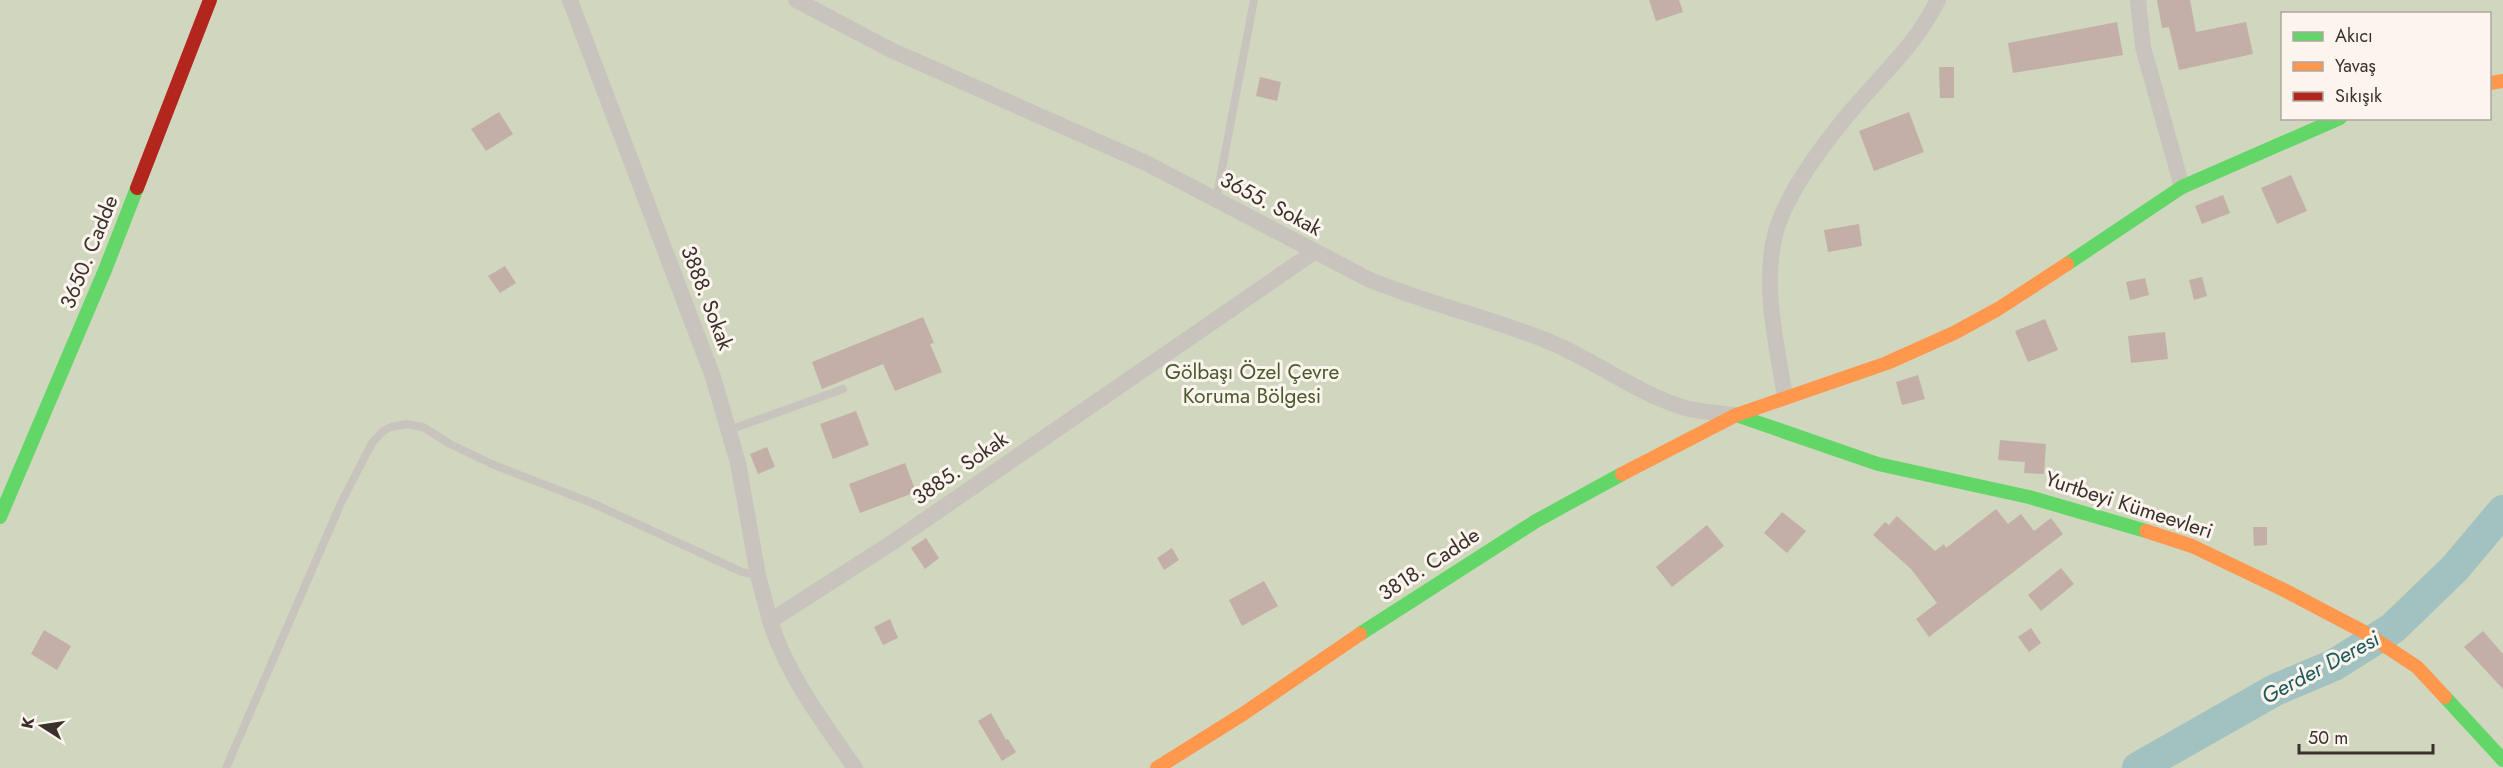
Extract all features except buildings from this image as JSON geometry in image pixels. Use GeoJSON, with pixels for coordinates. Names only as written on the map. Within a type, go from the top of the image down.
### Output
{"type":"FeatureCollection","features":[{"type":"Feature","properties":{"kind":"street","name":"3650. Cadde"},"geometry":{"type":"LineString","coordinates":[[0,518],[105,270],[210,0]]}},
{"type":"Feature","properties":{"kind":"street","name":"3888. Sokak"},"geometry":{"type":"LineString","coordinates":[[570,0],[696,332],[729,430],[738,463],[758,575],[770,621]]}},
{"type":"Feature","properties":{"kind":"street","name":"3655. Sokak"},"geometry":{"type":"LineString","coordinates":[[796,0],[891,50],[1146,164],[1314,252],[1398,292],[1553,343],[1647,393],[1671,403],[1704,412],[1736,415]]}},
{"type":"Feature","properties":{"kind":"street"},"geometry":{"type":"LineString","coordinates":[[1785,398],[1771,303],[1772,252],[1779,221],[1818,154],[1858,103],[1912,43],[1938,0]]}},
{"type":"Feature","properties":{"kind":"street"},"geometry":{"type":"LineString","coordinates":[[2138,0],[2143,47],[2182,187]]}},
{"type":"Feature","properties":{"kind":"street"},"geometry":{"type":"LineString","coordinates":[[1736,415],[1887,363],[1954,333],[1998,309],[2182,187],[2335,120]]}},
{"type":"Feature","properties":{"kind":"street","name":"3885. Sokak"},"geometry":{"type":"LineString","coordinates":[[770,621],[893,542],[1314,252]]}},
{"type":"Feature","properties":{"kind":"street","name":"Yurtbeyi Kümeevleri"},"geometry":{"type":"LineString","coordinates":[[1736,415],[1878,464],[2029,497],[2172,538],[2234,566],[2364,632],[2392,649],[2416,667],[2503,760]]}},
{"type":"Feature","properties":{"kind":"street","name":"3818. Cadde"},"geometry":{"type":"LineString","coordinates":[[1157,768],[1243,714],[1382,619],[1536,520],[1680,442],[1736,415]]}},
{"type":"Feature","properties":{"kind":"street"},"geometry":{"type":"LineString","coordinates":[[770,621],[776,640],[795,677],[855,768]]}},
{"type":"Feature","properties":{"kind":"lane"},"geometry":{"type":"LineString","coordinates":[[1216,200],[1254,0]]}},
{"type":"Feature","properties":{"kind":"lane"},"geometry":{"type":"LineString","coordinates":[[729,430],[843,388]]}},
{"type":"Feature","properties":{"kind":"lane"},"geometry":{"type":"LineString","coordinates":[[226,768],[341,503],[372,443],[383,431],[391,427],[407,424],[423,427],[450,444],[494,465],[603,507],[742,572],[758,575]]}},
{"type":"Feature","properties":{"kind":"green space","name":"Gölbaşı Özel Çevre Koruma Bölgesi"},"geometry":{"type":"Polygon","coordinates":[[[0,0],[2503,0],[2503,768],[0,768],[0,0]]]}},
{"type":"Feature","properties":{"kind":"waterway","name":"Gerder Deresi"},"geometry":{"type":"LineString","coordinates":[[2138,768],[2275,690],[2334,665],[2393,628],[2455,568],[2503,511]]}},
{"type":"Feature","properties":{"kind":"traffic: fast"},"geometry":{"type":"LineString","coordinates":[[2067,264],[2182,187],[2335,120]]}},
{"type":"Feature","properties":{"kind":"traffic: fast"},"geometry":{"type":"LineString","coordinates":[[0,517],[105,270],[137,188]]}},
{"type":"Feature","properties":{"kind":"traffic: fast"},"geometry":{"type":"LineString","coordinates":[[1736,415],[1878,464],[2029,497],[2146,531]]}},
{"type":"Feature","properties":{"kind":"traffic: fast"},"geometry":{"type":"LineString","coordinates":[[1360,634],[1536,521],[1622,474]]}},
{"type":"Feature","properties":{"kind":"traffic: fast"},"geometry":{"type":"LineString","coordinates":[[2445,697],[2503,760]]}},
{"type":"Feature","properties":{"kind":"traffic: slow"},"geometry":{"type":"LineString","coordinates":[[2491,83],[2503,81]]}},
{"type":"Feature","properties":{"kind":"traffic: slow"},"geometry":{"type":"LineString","coordinates":[[1622,474],[1736,415],[1887,363],[1954,333],[1998,309],[2067,264]]}},
{"type":"Feature","properties":{"kind":"traffic: slow"},"geometry":{"type":"LineString","coordinates":[[2146,531],[2192,546],[2364,632],[2417,667],[2445,697]]}},
{"type":"Feature","properties":{"kind":"traffic: slow"},"geometry":{"type":"LineString","coordinates":[[1157,768],[1243,714],[1360,634]]}},
{"type":"Feature","properties":{"kind":"traffic: jam"},"geometry":{"type":"LineString","coordinates":[[137,188],[210,0]]}}]}
